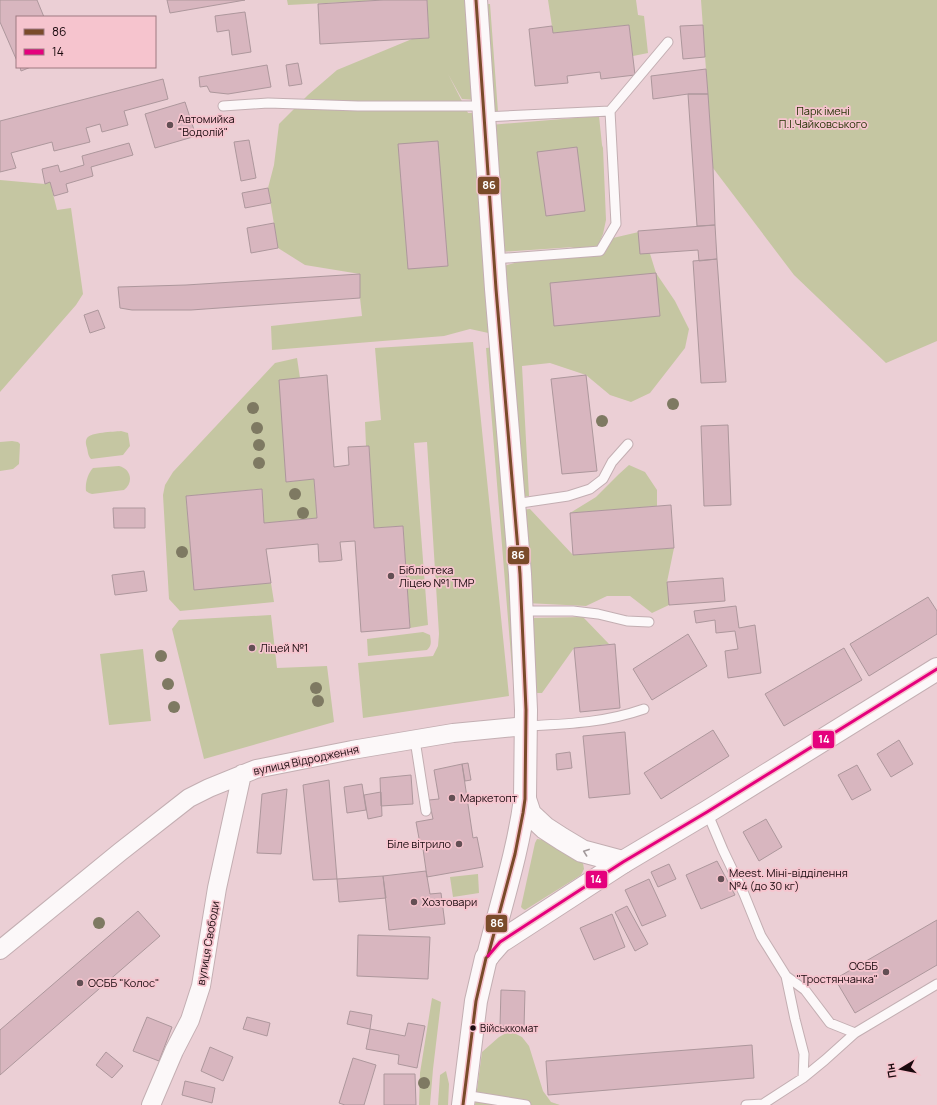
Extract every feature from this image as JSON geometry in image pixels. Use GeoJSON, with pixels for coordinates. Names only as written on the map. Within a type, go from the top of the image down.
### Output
{"type":"FeatureCollection","features":[{"type":"Feature","properties":{"kind":"street"},"geometry":{"type":"LineString","coordinates":[[476,0],[494,259],[520,574],[526,726],[523,813],[515,854],[488,956]]}},
{"type":"Feature","properties":{"kind":"street"},"geometry":{"type":"LineString","coordinates":[[463,1100],[476,1001],[486,958],[500,942],[623,862],[937,670]]}},
{"type":"Feature","properties":{"kind":"street","name":"вулиця Відродження"},"geometry":{"type":"LineString","coordinates":[[0,950],[189,798],[209,788],[256,769],[352,750],[453,733],[526,726]]}},
{"type":"Feature","properties":{"kind":"street","name":"вулиця Свободи"},"geometry":{"type":"LineString","coordinates":[[151,1105],[190,1020],[201,986],[217,888],[242,774]]}},
{"type":"Feature","properties":{"kind":"street"},"geometry":{"type":"LineString","coordinates":[[524,800],[530,814],[545,828],[562,839],[582,851],[623,862]]}},
{"type":"Feature","properties":{"kind":"lane"},"geometry":{"type":"LineString","coordinates":[[494,259],[600,251],[616,224],[610,110],[668,42]]}},
{"type":"Feature","properties":{"kind":"lane"},"geometry":{"type":"LineString","coordinates":[[223,106],[268,103],[484,111],[610,110]]}},
{"type":"Feature","properties":{"kind":"lane"},"geometry":{"type":"LineString","coordinates":[[514,504],[568,496],[590,489],[603,479],[612,462],[628,444]]}},
{"type":"Feature","properties":{"kind":"lane"},"geometry":{"type":"LineString","coordinates":[[522,610],[573,611],[598,614],[627,621],[649,622]]}},
{"type":"Feature","properties":{"kind":"lane"},"geometry":{"type":"LineString","coordinates":[[526,726],[601,721],[628,715],[644,709]]}},
{"type":"Feature","properties":{"kind":"lane"},"geometry":{"type":"LineString","coordinates":[[415,740],[426,811]]}},
{"type":"Feature","properties":{"kind":"lane"},"geometry":{"type":"LineString","coordinates":[[707,812],[761,936],[786,976],[804,1054],[803,1078]]}},
{"type":"Feature","properties":{"kind":"lane"},"geometry":{"type":"LineString","coordinates":[[786,976],[805,990],[830,1023],[855,1033]]}},
{"type":"Feature","properties":{"kind":"lane"},"geometry":{"type":"LineString","coordinates":[[746,1105],[764,1104],[803,1078],[826,1060],[855,1033],[937,984]]}},
{"type":"Feature","properties":{"kind":"lane"},"geometry":{"type":"LineString","coordinates":[[463,1100],[526,1105]]}},
{"type":"Feature","properties":{"kind":"green space"},"geometry":{"type":"Polygon","coordinates":[[[287,0],[383,0],[288,5],[287,0]]]}},
{"type":"Feature","properties":{"kind":"green space"},"geometry":{"type":"Polygon","coordinates":[[[427,0],[469,0],[477,100],[462,99],[448,74],[468,113],[478,113],[493,334],[470,329],[444,336],[272,350],[271,326],[362,316],[360,274],[305,265],[278,248],[268,188],[274,165],[279,124],[308,95],[337,70],[412,39],[429,38],[427,0]]]}},
{"type":"Feature","properties":{"kind":"green space"},"geometry":{"type":"Polygon","coordinates":[[[548,0],[636,0],[638,15],[644,16],[648,53],[633,56],[629,25],[553,33],[548,0]]]}},
{"type":"Feature","properties":{"kind":"green space","name":"Парк імені П.І.Чайковського"},"geometry":{"type":"Polygon","coordinates":[[[701,0],[937,0],[937,341],[886,363],[794,275],[713,168],[701,0]]]}},
{"type":"Feature","properties":{"kind":"green space"},"geometry":{"type":"Polygon","coordinates":[[[481,4],[490,4],[498,112],[489,112],[481,4]]]}},
{"type":"Feature","properties":{"kind":"green space"},"geometry":{"type":"Polygon","coordinates":[[[599,116],[603,148],[606,220],[600,241],[643,231],[656,273],[675,301],[689,329],[685,348],[650,393],[631,402],[610,395],[586,375],[550,363],[522,366],[529,496],[519,497],[500,267],[574,247],[499,252],[490,125],[599,116]]]}},
{"type":"Feature","properties":{"kind":"green space"},"geometry":{"type":"Polygon","coordinates":[[[0,180],[45,184],[50,182],[57,210],[71,208],[83,294],[76,305],[0,392],[0,180]]]}},
{"type":"Feature","properties":{"kind":"green space"},"geometry":{"type":"Polygon","coordinates":[[[473,342],[509,696],[363,718],[358,663],[433,656],[438,646],[439,634],[427,442],[414,443],[428,625],[410,628],[403,526],[374,528],[369,446],[366,446],[365,422],[381,420],[375,348],[473,342]]]}},
{"type":"Feature","properties":{"kind":"green space"},"geometry":{"type":"Polygon","coordinates":[[[495,347],[523,693],[514,693],[486,348],[495,347]]]}},
{"type":"Feature","properties":{"kind":"green space"},"geometry":{"type":"Polygon","coordinates":[[[297,358],[300,378],[287,482],[314,479],[317,518],[264,523],[262,489],[186,496],[194,589],[271,583],[274,602],[180,611],[169,599],[163,495],[165,485],[173,472],[275,363],[297,358]]]}},
{"type":"Feature","properties":{"kind":"green space"},"geometry":{"type":"Polygon","coordinates":[[[121,431],[128,433],[130,446],[123,455],[91,459],[86,444],[86,440],[89,436],[97,433],[121,431]]]}},
{"type":"Feature","properties":{"kind":"green space"},"geometry":{"type":"Polygon","coordinates":[[[12,441],[20,444],[19,464],[13,469],[0,471],[0,442],[12,441]]]}},
{"type":"Feature","properties":{"kind":"green space"},"geometry":{"type":"Polygon","coordinates":[[[629,465],[645,472],[657,490],[657,506],[570,513],[596,497],[629,465]]]}},
{"type":"Feature","properties":{"kind":"green space"},"geometry":{"type":"Polygon","coordinates":[[[119,466],[126,470],[130,476],[129,483],[124,490],[92,494],[86,491],[87,478],[93,468],[119,466]]]}},
{"type":"Feature","properties":{"kind":"green space"},"geometry":{"type":"Polygon","coordinates":[[[530,509],[573,555],[674,548],[667,582],[669,605],[652,613],[630,596],[607,596],[586,606],[526,603],[520,510],[530,509]]]}},
{"type":"Feature","properties":{"kind":"green space"},"geometry":{"type":"Polygon","coordinates":[[[271,615],[277,668],[327,666],[334,722],[204,759],[172,629],[179,620],[271,615]]]}},
{"type":"Feature","properties":{"kind":"green space"},"geometry":{"type":"Polygon","coordinates":[[[583,617],[609,644],[574,648],[542,693],[532,693],[528,618],[583,617]]]}},
{"type":"Feature","properties":{"kind":"green space"},"geometry":{"type":"Polygon","coordinates":[[[423,632],[430,635],[431,641],[427,650],[368,656],[367,639],[423,632]]]}},
{"type":"Feature","properties":{"kind":"green space"},"geometry":{"type":"Polygon","coordinates":[[[143,649],[151,721],[109,725],[100,654],[143,649]]]}},
{"type":"Feature","properties":{"kind":"green space"},"geometry":{"type":"Polygon","coordinates":[[[537,839],[544,840],[583,863],[584,869],[581,875],[525,910],[521,907],[537,839]]]}},
{"type":"Feature","properties":{"kind":"green space"},"geometry":{"type":"Polygon","coordinates":[[[478,874],[479,893],[453,897],[450,877],[478,874]]]}},
{"type":"Feature","properties":{"kind":"green space"},"geometry":{"type":"Polygon","coordinates":[[[432,998],[441,1002],[430,1105],[419,1105],[420,1073],[432,998]]]}},
{"type":"Feature","properties":{"kind":"green space"},"geometry":{"type":"Polygon","coordinates":[[[510,1031],[522,1037],[529,1046],[543,1091],[551,1102],[560,1105],[475,1105],[482,1052],[499,1037],[510,1031]]]}},
{"type":"Feature","properties":{"kind":"green space"},"geometry":{"type":"Polygon","coordinates":[[[446,1071],[449,1084],[448,1105],[438,1105],[440,1075],[446,1071]]]}},
{"type":"Feature","properties":{"kind":"building"},"geometry":{"type":"Polygon","coordinates":[[[0,0],[37,0],[44,16],[16,16],[16,59],[0,22],[0,0]]]}},
{"type":"Feature","properties":{"kind":"building"},"geometry":{"type":"Polygon","coordinates":[[[167,0],[245,0],[170,13],[167,0]]]}},
{"type":"Feature","properties":{"kind":"building"},"geometry":{"type":"Polygon","coordinates":[[[383,0],[427,0],[429,38],[320,44],[318,4],[383,0]]]}},
{"type":"Feature","properties":{"kind":"building"},"geometry":{"type":"Polygon","coordinates":[[[245,12],[251,52],[232,55],[229,30],[217,32],[215,16],[245,12]]]}},
{"type":"Feature","properties":{"kind":"building"},"geometry":{"type":"Polygon","coordinates":[[[629,25],[635,75],[601,79],[600,72],[567,76],[568,83],[535,86],[529,29],[552,26],[553,33],[629,25]]]}},
{"type":"Feature","properties":{"kind":"building"},"geometry":{"type":"Polygon","coordinates":[[[703,25],[705,57],[683,59],[680,26],[703,25]]]}},
{"type":"Feature","properties":{"kind":"building"},"geometry":{"type":"Polygon","coordinates":[[[298,63],[302,84],[289,86],[286,65],[298,63]]]}},
{"type":"Feature","properties":{"kind":"building"},"geometry":{"type":"Polygon","coordinates":[[[267,65],[271,87],[228,94],[210,92],[207,86],[200,87],[199,77],[267,65]]]}},
{"type":"Feature","properties":{"kind":"building"},"geometry":{"type":"Polygon","coordinates":[[[20,68],[28,68],[21,71],[20,68]]]}},
{"type":"Feature","properties":{"kind":"building"},"geometry":{"type":"Polygon","coordinates":[[[706,69],[708,94],[688,94],[653,99],[651,76],[706,69]]]}},
{"type":"Feature","properties":{"kind":"building"},"geometry":{"type":"Polygon","coordinates":[[[163,79],[168,99],[124,111],[128,125],[102,132],[100,124],[86,128],[90,142],[54,151],[52,142],[11,153],[16,168],[0,172],[0,121],[163,79]]]}},
{"type":"Feature","properties":{"kind":"building"},"geometry":{"type":"Polygon","coordinates":[[[688,94],[708,94],[715,225],[697,226],[688,94]]]}},
{"type":"Feature","properties":{"kind":"building","name":"Автомийка \"Водолій\""},"geometry":{"type":"Polygon","coordinates":[[[185,102],[196,136],[155,148],[145,114],[185,102]]]}},
{"type":"Feature","properties":{"kind":"building"},"geometry":{"type":"Polygon","coordinates":[[[249,140],[256,178],[241,181],[234,142],[249,140]]]}},
{"type":"Feature","properties":{"kind":"building"},"geometry":{"type":"Polygon","coordinates":[[[438,141],[448,266],[408,269],[398,144],[438,141]]]}},
{"type":"Feature","properties":{"kind":"building"},"geometry":{"type":"Polygon","coordinates":[[[129,143],[133,155],[91,167],[93,176],[66,184],[68,192],[54,196],[50,182],[45,184],[42,169],[58,165],[60,172],[84,165],[82,156],[129,143]]]}},
{"type":"Feature","properties":{"kind":"building"},"geometry":{"type":"Polygon","coordinates":[[[577,147],[585,211],[546,216],[537,152],[577,147]]]}},
{"type":"Feature","properties":{"kind":"building"},"geometry":{"type":"Polygon","coordinates":[[[268,188],[271,203],[245,208],[242,193],[268,188]]]}},
{"type":"Feature","properties":{"kind":"building"},"geometry":{"type":"Polygon","coordinates":[[[274,223],[278,248],[251,253],[247,228],[274,223]]]}},
{"type":"Feature","properties":{"kind":"building"},"geometry":{"type":"Polygon","coordinates":[[[715,225],[717,259],[699,261],[698,250],[640,254],[638,231],[715,225]]]}},
{"type":"Feature","properties":{"kind":"building"},"geometry":{"type":"Polygon","coordinates":[[[717,259],[726,382],[701,383],[693,261],[717,259]]]}},
{"type":"Feature","properties":{"kind":"building"},"geometry":{"type":"Polygon","coordinates":[[[656,273],[660,316],[554,326],[550,283],[656,273]]]}},
{"type":"Feature","properties":{"kind":"building"},"geometry":{"type":"Polygon","coordinates":[[[360,274],[360,298],[191,310],[132,310],[120,308],[118,287],[186,285],[360,274]]]}},
{"type":"Feature","properties":{"kind":"building"},"geometry":{"type":"Polygon","coordinates":[[[98,310],[105,328],[90,333],[84,315],[98,310]]]}},
{"type":"Feature","properties":{"kind":"building"},"geometry":{"type":"Polygon","coordinates":[[[327,375],[334,467],[349,465],[348,447],[369,446],[374,528],[403,526],[410,628],[361,632],[355,541],[340,542],[342,560],[335,561],[319,562],[318,544],[266,549],[271,583],[194,590],[186,496],[262,489],[264,523],[317,518],[314,479],[286,482],[279,380],[327,375]]]}},
{"type":"Feature","properties":{"kind":"building"},"geometry":{"type":"Polygon","coordinates":[[[586,375],[597,471],[562,474],[551,379],[586,375]]]}},
{"type":"Feature","properties":{"kind":"building"},"geometry":{"type":"Polygon","coordinates":[[[728,425],[731,505],[704,506],[701,426],[728,425]]]}},
{"type":"Feature","properties":{"kind":"building"},"geometry":{"type":"Polygon","coordinates":[[[671,505],[674,548],[573,555],[570,513],[671,505]]]}},
{"type":"Feature","properties":{"kind":"building"},"geometry":{"type":"Polygon","coordinates":[[[113,508],[145,508],[145,528],[114,528],[113,508]]]}},
{"type":"Feature","properties":{"kind":"building"},"geometry":{"type":"Polygon","coordinates":[[[144,571],[147,591],[115,595],[112,575],[144,571]]]}},
{"type":"Feature","properties":{"kind":"building"},"geometry":{"type":"Polygon","coordinates":[[[723,578],[725,601],[669,605],[667,582],[723,578]]]}},
{"type":"Feature","properties":{"kind":"building"},"geometry":{"type":"Polygon","coordinates":[[[928,597],[937,611],[937,634],[869,676],[850,644],[928,597]]]}},
{"type":"Feature","properties":{"kind":"building"},"geometry":{"type":"Polygon","coordinates":[[[736,606],[739,628],[755,625],[761,673],[728,678],[725,651],[738,649],[735,631],[716,633],[715,620],[696,623],[694,611],[736,606]]]}},
{"type":"Feature","properties":{"kind":"building"},"geometry":{"type":"Polygon","coordinates":[[[688,634],[707,666],[652,700],[633,669],[688,634]]]}},
{"type":"Feature","properties":{"kind":"building"},"geometry":{"type":"Polygon","coordinates":[[[615,644],[620,708],[580,712],[574,648],[615,644]]]}},
{"type":"Feature","properties":{"kind":"building"},"geometry":{"type":"Polygon","coordinates":[[[844,648],[862,680],[784,726],[765,694],[844,648]]]}},
{"type":"Feature","properties":{"kind":"building"},"geometry":{"type":"Polygon","coordinates":[[[713,730],[729,756],[661,799],[644,773],[713,730]]]}},
{"type":"Feature","properties":{"kind":"building"},"geometry":{"type":"Polygon","coordinates":[[[625,732],[630,794],[589,798],[583,736],[625,732]]]}},
{"type":"Feature","properties":{"kind":"building"},"geometry":{"type":"Polygon","coordinates":[[[899,740],[913,764],[891,777],[877,754],[899,740]]]}},
{"type":"Feature","properties":{"kind":"building"},"geometry":{"type":"Polygon","coordinates":[[[570,752],[572,768],[557,770],[556,754],[570,752]]]}},
{"type":"Feature","properties":{"kind":"building"},"geometry":{"type":"Polygon","coordinates":[[[468,763],[471,780],[465,781],[462,764],[468,763]]]}},
{"type":"Feature","properties":{"kind":"building"},"geometry":{"type":"Polygon","coordinates":[[[462,764],[473,838],[477,837],[483,867],[427,877],[423,849],[421,849],[416,822],[433,819],[429,800],[439,799],[434,770],[462,764]]]}},
{"type":"Feature","properties":{"kind":"building"},"geometry":{"type":"Polygon","coordinates":[[[857,765],[871,790],[852,800],[838,775],[857,765]]]}},
{"type":"Feature","properties":{"kind":"building"},"geometry":{"type":"Polygon","coordinates":[[[411,775],[413,804],[381,806],[380,778],[411,775]]]}},
{"type":"Feature","properties":{"kind":"building"},"geometry":{"type":"Polygon","coordinates":[[[329,780],[337,879],[313,880],[303,785],[329,780]]]}},
{"type":"Feature","properties":{"kind":"building"},"geometry":{"type":"Polygon","coordinates":[[[362,784],[366,810],[347,813],[344,787],[362,784]]]}},
{"type":"Feature","properties":{"kind":"building"},"geometry":{"type":"Polygon","coordinates":[[[287,789],[281,854],[257,853],[262,794],[287,789]]]}},
{"type":"Feature","properties":{"kind":"building"},"geometry":{"type":"Polygon","coordinates":[[[381,792],[382,816],[368,819],[364,795],[381,792]]]}},
{"type":"Feature","properties":{"kind":"building"},"geometry":{"type":"Polygon","coordinates":[[[766,819],[782,847],[759,861],[743,832],[766,819]]]}},
{"type":"Feature","properties":{"kind":"building"},"geometry":{"type":"Polygon","coordinates":[[[717,861],[735,895],[701,909],[686,875],[717,861]]]}},
{"type":"Feature","properties":{"kind":"building"},"geometry":{"type":"Polygon","coordinates":[[[669,864],[676,879],[658,887],[651,872],[669,864]]]}},
{"type":"Feature","properties":{"kind":"building","name":"Хозтовари"},"geometry":{"type":"Polygon","coordinates":[[[426,871],[430,894],[441,893],[445,924],[389,930],[383,876],[426,871]]]}},
{"type":"Feature","properties":{"kind":"building"},"geometry":{"type":"Polygon","coordinates":[[[383,876],[386,898],[339,902],[337,879],[383,876]]]}},
{"type":"Feature","properties":{"kind":"building"},"geometry":{"type":"Polygon","coordinates":[[[649,879],[666,916],[642,926],[625,890],[649,879]]]}},
{"type":"Feature","properties":{"kind":"building"},"geometry":{"type":"Polygon","coordinates":[[[627,906],[648,944],[635,951],[615,912],[627,906]]]}},
{"type":"Feature","properties":{"kind":"building","name":"ОСББ \"Колос\""},"geometry":{"type":"Polygon","coordinates":[[[138,911],[160,936],[0,1075],[0,1030],[138,911]]]}},
{"type":"Feature","properties":{"kind":"building"},"geometry":{"type":"Polygon","coordinates":[[[612,914],[625,947],[594,960],[580,928],[612,914]]]}},
{"type":"Feature","properties":{"kind":"building","name":"ОСББ \"Тростянчанка\""},"geometry":{"type":"Polygon","coordinates":[[[937,920],[937,965],[855,1013],[835,979],[937,920]]]}},
{"type":"Feature","properties":{"kind":"building"},"geometry":{"type":"Polygon","coordinates":[[[358,935],[430,937],[428,979],[357,976],[358,935]]]}},
{"type":"Feature","properties":{"kind":"building"},"geometry":{"type":"Polygon","coordinates":[[[501,990],[525,991],[524,1028],[500,1026],[501,990]]]}},
{"type":"Feature","properties":{"kind":"building"},"geometry":{"type":"Polygon","coordinates":[[[350,1011],[372,1015],[370,1029],[347,1024],[350,1011]]]}},
{"type":"Feature","properties":{"kind":"building"},"geometry":{"type":"Polygon","coordinates":[[[147,1017],[172,1027],[159,1061],[133,1051],[147,1017]]]}},
{"type":"Feature","properties":{"kind":"building"},"geometry":{"type":"Polygon","coordinates":[[[247,1017],[270,1023],[267,1036],[243,1029],[247,1017]]]}},
{"type":"Feature","properties":{"kind":"building"},"geometry":{"type":"Polygon","coordinates":[[[408,1023],[425,1026],[417,1068],[398,1064],[399,1055],[366,1049],[370,1029],[405,1036],[408,1023]]]}},
{"type":"Feature","properties":{"kind":"building"},"geometry":{"type":"Polygon","coordinates":[[[752,1045],[754,1078],[548,1095],[546,1061],[752,1045]]]}},
{"type":"Feature","properties":{"kind":"building"},"geometry":{"type":"Polygon","coordinates":[[[210,1047],[233,1057],[223,1081],[201,1071],[210,1047]]]}},
{"type":"Feature","properties":{"kind":"building"},"geometry":{"type":"Polygon","coordinates":[[[106,1052],[123,1066],[112,1078],[96,1065],[106,1052]]]}},
{"type":"Feature","properties":{"kind":"building"},"geometry":{"type":"Polygon","coordinates":[[[353,1058],[376,1065],[364,1105],[345,1105],[339,1103],[353,1058]]]}},
{"type":"Feature","properties":{"kind":"building"},"geometry":{"type":"Polygon","coordinates":[[[384,1074],[415,1074],[416,1105],[384,1105],[384,1074]]]}},
{"type":"Feature","properties":{"kind":"building"},"geometry":{"type":"Polygon","coordinates":[[[185,1081],[215,1088],[212,1103],[182,1095],[185,1081]]]}},
{"type":"Feature","properties":{"kind":"transit line","name":"86"},"geometry":{"type":"LineString","coordinates":[[463,1105],[476,1001],[486,958],[488,956],[515,854],[525,799],[526,710],[520,574],[496,289],[476,0]]}},
{"type":"Feature","properties":{"kind":"transit line","name":"14"},"geometry":{"type":"LineString","coordinates":[[488,956],[500,942],[623,862],[707,812],[937,669]]}},
{"type":"Feature","properties":{"kind":"place","name":"Автомийка \"Водолій\""},"geometry":{"type":"Point","coordinates":[170,125]}},
{"type":"Feature","properties":{"kind":"place","name":"Бібліотека Ліцею №1 ТМР"},"geometry":{"type":"Point","coordinates":[391,576]}},
{"type":"Feature","properties":{"kind":"place","name":"Ліцей №1"},"geometry":{"type":"Point","coordinates":[252,648]}},
{"type":"Feature","properties":{"kind":"place","name":"Маркетопт"},"geometry":{"type":"Point","coordinates":[452,798]}},
{"type":"Feature","properties":{"kind":"place","name":"Біле вітрило"},"geometry":{"type":"Point","coordinates":[459,844]}},
{"type":"Feature","properties":{"kind":"place","name":"Meest. Міні-відділення №4 (до 30 кг)"},"geometry":{"type":"Point","coordinates":[721,879]}},
{"type":"Feature","properties":{"kind":"place","name":"Хозтовари"},"geometry":{"type":"Point","coordinates":[414,902]}},
{"type":"Feature","properties":{"kind":"place","name":"ОСББ \"Тростянчанка\""},"geometry":{"type":"Point","coordinates":[886,972]}},
{"type":"Feature","properties":{"kind":"place","name":"ОСББ \"Колос\""},"geometry":{"type":"Point","coordinates":[80,983]}},
{"type":"Feature","properties":{"kind":"place","name":"Військкомат"},"geometry":{"type":"Point","coordinates":[473,1028]}}]}
